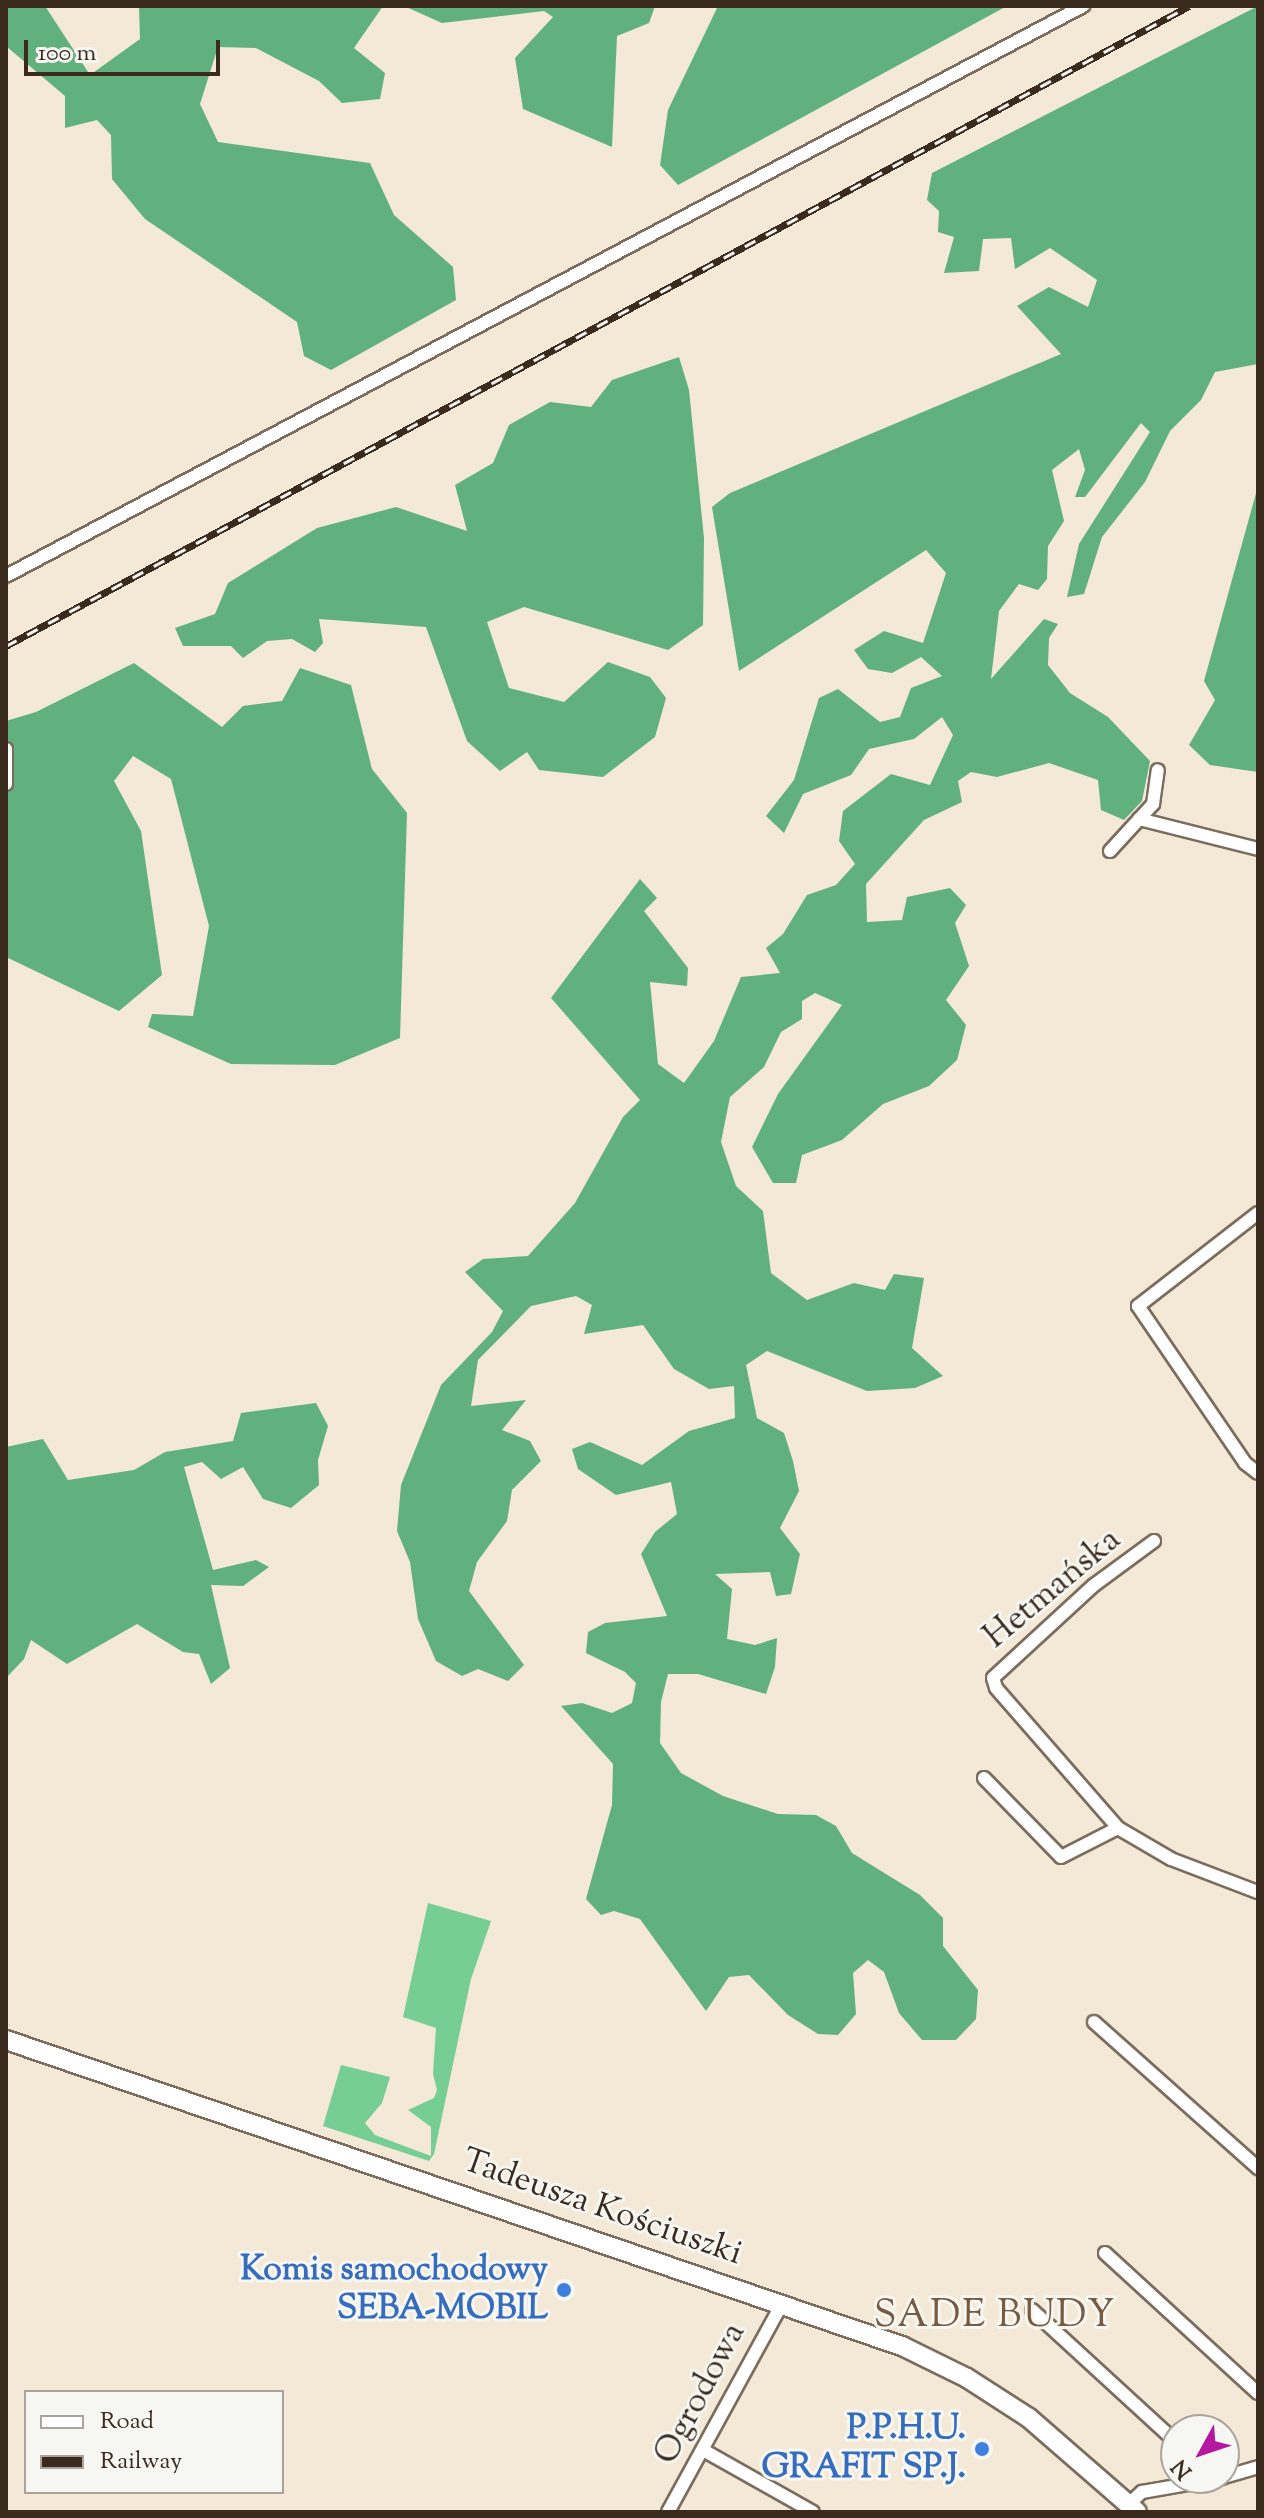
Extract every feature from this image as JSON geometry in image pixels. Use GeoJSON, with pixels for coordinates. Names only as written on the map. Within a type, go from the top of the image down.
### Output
{"type":"FeatureCollection","features":[{"type":"Feature","properties":{"kind":"main road","name":"Tadeusza Kościuszki"},"geometry":{"type":"LineString","coordinates":[[6,2040],[783,2302],[902,2346],[967,2378],[1029,2418],[1133,2508]]}},
{"type":"Feature","properties":{"kind":"street"},"geometry":{"type":"LineString","coordinates":[[6,576],[1083,6]]}},
{"type":"Feature","properties":{"kind":"street"},"geometry":{"type":"LineString","coordinates":[[6,749],[6,784]]}},
{"type":"Feature","properties":{"kind":"street"},"geometry":{"type":"LineString","coordinates":[[1110,851],[1153,804],[1158,770]]}},
{"type":"Feature","properties":{"kind":"street"},"geometry":{"type":"LineString","coordinates":[[1139,819],[1258,849]]}},
{"type":"Feature","properties":{"kind":"street"},"geometry":{"type":"LineString","coordinates":[[1258,1213],[1138,1306],[1245,1463],[1258,1473]]}},
{"type":"Feature","properties":{"kind":"street","name":"Hetmańska"},"geometry":{"type":"LineString","coordinates":[[1118,1828],[996,1688],[993,1678],[996,1669],[1094,1585],[1154,1541]]}},
{"type":"Feature","properties":{"kind":"street"},"geometry":{"type":"LineString","coordinates":[[984,1778],[1061,1857],[1118,1828],[1171,1859],[1258,1892]]}},
{"type":"Feature","properties":{"kind":"street"},"geometry":{"type":"LineString","coordinates":[[1094,2022],[1258,2168]]}},
{"type":"Feature","properties":{"kind":"street"},"geometry":{"type":"LineString","coordinates":[[1105,2253],[1258,2393]]}},
{"type":"Feature","properties":{"kind":"street","name":"Ogrodowa"},"geometry":{"type":"LineString","coordinates":[[668,2512],[783,2302]]}},
{"type":"Feature","properties":{"kind":"street"},"geometry":{"type":"LineString","coordinates":[[1032,2310],[1160,2427]]}},
{"type":"Feature","properties":{"kind":"street"},"geometry":{"type":"LineString","coordinates":[[703,2450],[813,2512]]}},
{"type":"Feature","properties":{"kind":"street"},"geometry":{"type":"LineString","coordinates":[[1133,2508],[1142,2492],[1160,2489]]}},
{"type":"Feature","properties":{"kind":"green space"},"geometry":{"type":"Polygon","coordinates":[[[6,6],[45,6],[90,75],[140,39],[139,6],[383,6],[354,48],[385,73],[380,99],[342,103],[319,81],[256,48],[218,47],[200,104],[218,142],[370,163],[394,215],[453,267],[456,300],[331,370],[304,356],[297,322],[145,219],[112,179],[111,135],[97,120],[65,128],[65,96],[6,46],[6,6]]]}},
{"type":"Feature","properties":{"kind":"green space"},"geometry":{"type":"Polygon","coordinates":[[[404,6],[655,6],[649,23],[617,36],[612,147],[523,109],[515,58],[553,17],[544,11],[442,23],[404,6]]]}},
{"type":"Feature","properties":{"kind":"green space"},"geometry":{"type":"Polygon","coordinates":[[[718,6],[1007,6],[678,185],[660,165],[668,110],[718,6]]]}},
{"type":"Feature","properties":{"kind":"green space"},"geometry":{"type":"Polygon","coordinates":[[[1258,6],[1258,364],[1215,372],[1201,400],[1170,431],[1145,482],[1102,537],[1084,594],[1067,597],[1079,544],[1150,432],[1141,423],[1085,497],[1075,497],[1085,470],[1079,449],[1052,470],[1064,521],[1048,546],[1047,579],[1038,590],[1019,584],[999,611],[991,679],[1044,619],[1058,624],[1049,638],[1048,665],[1070,693],[1108,717],[1150,761],[1142,801],[1124,820],[1101,810],[1098,780],[1049,763],[997,777],[971,772],[958,781],[962,802],[924,820],[866,884],[867,922],[902,920],[907,897],[950,888],[966,905],[955,923],[969,966],[946,1000],[966,1025],[957,1060],[929,1086],[883,1104],[842,1140],[802,1155],[796,1183],[773,1183],[752,1147],[778,1094],[842,1005],[815,993],[802,1001],[802,1019],[781,1032],[764,1067],[730,1097],[721,1142],[736,1186],[763,1211],[771,1273],[807,1300],[854,1283],[885,1290],[894,1274],[924,1278],[912,1348],[943,1376],[915,1388],[867,1391],[767,1351],[746,1365],[757,1418],[784,1433],[793,1461],[799,1491],[780,1528],[800,1554],[791,1594],[776,1596],[770,1572],[715,1574],[732,1589],[727,1639],[755,1645],[777,1638],[775,1667],[766,1694],[698,1674],[668,1674],[661,1702],[660,1743],[681,1773],[723,1796],[778,1814],[816,1815],[836,1826],[852,1853],[920,1895],[943,1918],[943,1946],[978,1990],[976,2019],[956,2040],[922,2040],[899,2013],[884,1972],[868,1960],[853,1973],[856,2014],[838,2035],[818,2034],[788,2015],[749,1975],[729,1977],[706,2011],[640,1919],[614,1911],[601,1915],[586,1899],[612,1805],[613,1764],[561,1706],[582,1703],[612,1713],[632,1703],[636,1683],[625,1672],[586,1653],[588,1632],[605,1623],[667,1616],[641,1554],[655,1532],[677,1514],[671,1482],[616,1495],[578,1469],[572,1449],[590,1442],[642,1465],[689,1431],[735,1418],[734,1386],[709,1389],[674,1369],[643,1325],[584,1334],[592,1305],[576,1296],[531,1306],[478,1360],[471,1406],[526,1400],[502,1430],[530,1441],[541,1461],[512,1490],[507,1521],[477,1562],[469,1591],[524,1665],[508,1681],[478,1669],[462,1676],[436,1661],[418,1619],[410,1562],[397,1531],[401,1485],[441,1385],[492,1332],[503,1311],[465,1272],[483,1259],[528,1256],[575,1203],[623,1117],[640,1100],[551,998],[640,879],[657,898],[644,911],[688,968],[687,986],[650,982],[658,1064],[684,1083],[714,1041],[741,977],[780,973],[766,948],[783,934],[807,895],[836,885],[855,864],[839,841],[843,811],[891,774],[930,785],[953,735],[942,717],[914,739],[869,749],[851,775],[803,794],[784,833],[766,816],[794,780],[819,698],[838,689],[880,722],[900,717],[911,688],[942,676],[921,657],[892,673],[868,669],[854,650],[884,631],[923,643],[946,573],[926,550],[739,671],[712,507],[730,493],[1061,354],[1017,306],[1049,287],[1088,307],[1097,280],[1050,248],[1015,269],[1011,238],[983,239],[979,271],[944,273],[954,237],[938,232],[939,211],[927,200],[932,173],[1258,6]]]}},
{"type":"Feature","properties":{"kind":"green space"},"geometry":{"type":"Polygon","coordinates":[[[679,357],[689,390],[704,538],[703,625],[668,650],[524,607],[487,622],[509,688],[564,702],[608,662],[650,677],[666,698],[655,737],[603,777],[539,770],[527,752],[500,771],[467,741],[426,627],[319,619],[323,643],[315,652],[292,639],[267,641],[243,658],[231,646],[183,646],[175,628],[215,614],[228,583],[317,528],[396,507],[467,531],[455,485],[493,463],[509,425],[550,402],[591,407],[612,380],[679,357]]]}},
{"type":"Feature","properties":{"kind":"green space"},"geometry":{"type":"Polygon","coordinates":[[[1258,486],[1258,772],[1210,765],[1189,745],[1215,700],[1204,681],[1258,486]]]}},
{"type":"Feature","properties":{"kind":"green space"},"geometry":{"type":"Polygon","coordinates":[[[134,663],[222,727],[243,706],[282,701],[300,668],[351,685],[372,769],[407,813],[400,1038],[335,1065],[231,1064],[148,1027],[152,1014],[193,1016],[209,926],[171,779],[133,756],[114,781],[141,831],[162,975],[119,1011],[6,957],[6,721],[36,712],[134,663]]]}},
{"type":"Feature","properties":{"kind":"green space"},"geometry":{"type":"Polygon","coordinates":[[[316,1403],[328,1426],[318,1460],[319,1485],[291,1508],[263,1499],[243,1467],[221,1479],[202,1462],[184,1467],[213,1570],[256,1560],[269,1567],[243,1586],[211,1585],[230,1668],[211,1684],[199,1654],[183,1652],[137,1624],[67,1664],[31,1640],[24,1659],[6,1678],[6,1447],[43,1439],[68,1480],[134,1470],[165,1452],[233,1441],[241,1413],[316,1403]]]}},
{"type":"Feature","properties":{"kind":"green space"},"geometry":{"type":"Polygon","coordinates":[[[428,1903],[491,1921],[471,1979],[434,2154],[429,2161],[323,2126],[341,2065],[390,2077],[382,2103],[365,2123],[375,2135],[431,2156],[431,2127],[408,2110],[434,2098],[437,2090],[433,2074],[436,2028],[403,2017],[428,1903]]]}},
{"type":"Feature","properties":{"kind":"railway"},"geometry":{"type":"LineString","coordinates":[[6,646],[1189,6]]}},
{"type":"Feature","properties":{"kind":"place","name":"Komis samochodowy SEBA-MOBIL"},"geometry":{"type":"Point","coordinates":[564,2290]}},
{"type":"Feature","properties":{"kind":"place","name":"P.P.H.U. GRAFIT SP.J."},"geometry":{"type":"Point","coordinates":[982,2449]}},
{"type":"Feature","properties":{"kind":"district","name":"SADE BUDY"},"geometry":{"type":"Point","coordinates":[995,2318]}}]}
